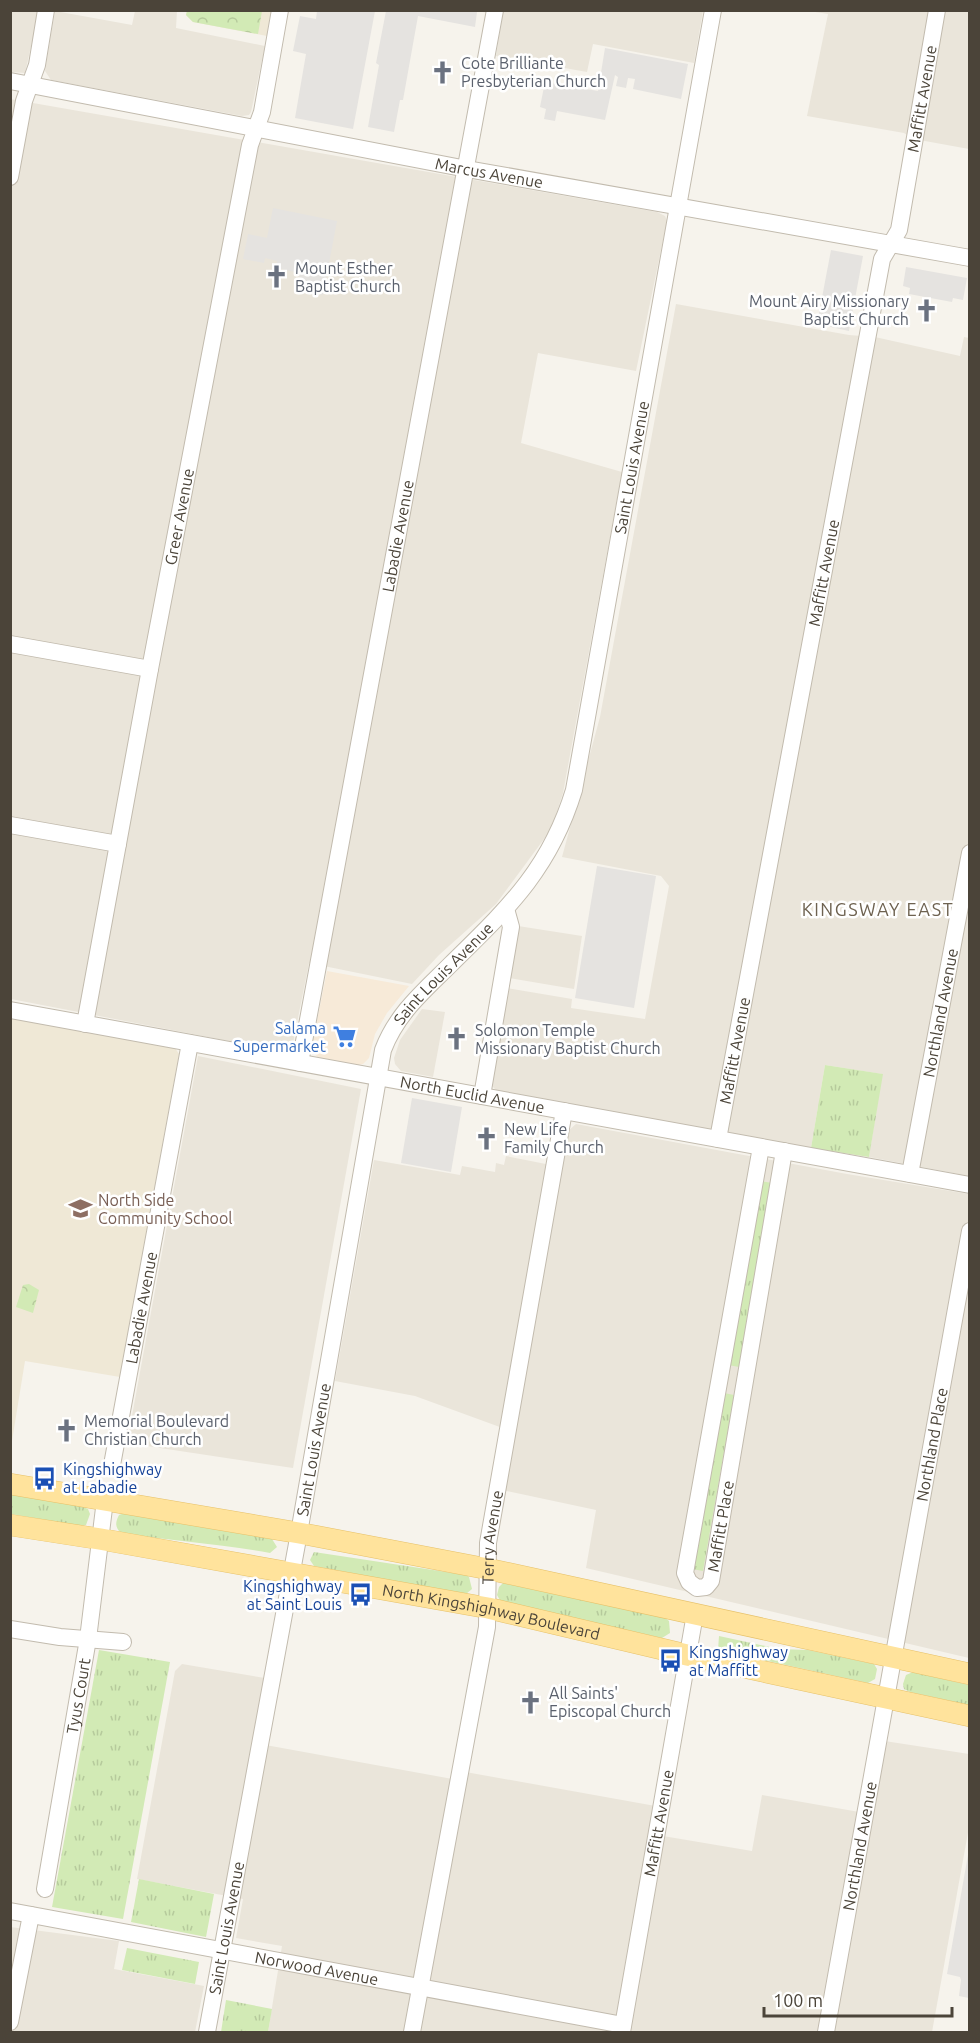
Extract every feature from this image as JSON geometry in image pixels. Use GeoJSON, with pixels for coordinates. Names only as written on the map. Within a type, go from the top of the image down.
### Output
{"type":"FeatureCollection","features":[{"type":"Feature","properties":{"kind":"main road"},"geometry":{"type":"LineString","coordinates":[[10,1484],[299,1533],[488,1569],[969,1674]]}},
{"type":"Feature","properties":{"kind":"main road","name":"North Kingshighway Boulevard"},"geometry":{"type":"LineString","coordinates":[[10,1525],[488,1608],[687,1655],[969,1716]]}},
{"type":"Feature","properties":{"kind":"street"},"geometry":{"type":"LineString","coordinates":[[10,177],[24,101],[37,65],[46,10]]}},
{"type":"Feature","properties":{"kind":"street","name":"Greer Avenue"},"geometry":{"type":"LineString","coordinates":[[85,1024],[250,145],[262,112],[280,10]]}},
{"type":"Feature","properties":{"kind":"street","name":"Labadie Avenue"},"geometry":{"type":"LineString","coordinates":[[300,1063],[495,10]]}},
{"type":"Feature","properties":{"kind":"street","name":"Saint Louis Avenue"},"geometry":{"type":"LineString","coordinates":[[207,2032],[299,1533],[378,1077],[386,1043],[402,1012],[507,909],[548,854],[566,819],[574,790],[713,10]]}},
{"type":"Feature","properties":{"kind":"street","name":"Maffitt Avenue"},"geometry":{"type":"LineString","coordinates":[[718,1139],[882,259],[899,230],[937,10]]}},
{"type":"Feature","properties":{"kind":"street","name":"Marcus Avenue"},"geometry":{"type":"LineString","coordinates":[[10,81],[467,169],[969,258]]}},
{"type":"Feature","properties":{"kind":"street"},"geometry":{"type":"LineString","coordinates":[[10,644],[150,669]]}},
{"type":"Feature","properties":{"kind":"street"},"geometry":{"type":"LineString","coordinates":[[10,825],[118,844]]}},
{"type":"Feature","properties":{"kind":"street","name":"Northland Avenue"},"geometry":{"type":"LineString","coordinates":[[910,1174],[969,853]]}},
{"type":"Feature","properties":{"kind":"street","name":"Saint Louis Avenue"},"geometry":{"type":"LineString","coordinates":[[482,1096],[511,927],[507,909]]}},
{"type":"Feature","properties":{"kind":"street","name":"North Euclid Avenue"},"geometry":{"type":"LineString","coordinates":[[10,1010],[969,1185]]}},
{"type":"Feature","properties":{"kind":"street","name":"Labadie Avenue"},"geometry":{"type":"LineString","coordinates":[[112,1465],[190,1043]]}},
{"type":"Feature","properties":{"kind":"street","name":"Terry Avenue"},"geometry":{"type":"LineString","coordinates":[[412,2032],[487,1627],[488,1543],[564,1111]]}},
{"type":"Feature","properties":{"kind":"street","name":"Maffitt Place"},"geometry":{"type":"LineString","coordinates":[[761,1147],[685,1573],[689,1582],[697,1588],[706,1587],[711,1581],[784,1151]]}},
{"type":"Feature","properties":{"kind":"street","name":"Northland Place"},"geometry":{"type":"LineString","coordinates":[[893,1658],[969,1231]]}},
{"type":"Feature","properties":{"kind":"street","name":"Tyus Court"},"geometry":{"type":"LineString","coordinates":[[45,1889],[88,1639],[105,1500]]}},
{"type":"Feature","properties":{"kind":"street","name":"Maffitt Avenue"},"geometry":{"type":"LineString","coordinates":[[623,2029],[694,1614]]}},
{"type":"Feature","properties":{"kind":"street"},"geometry":{"type":"LineString","coordinates":[[10,1629],[60,1637],[123,1642]]}},
{"type":"Feature","properties":{"kind":"street","name":"Northland Avenue"},"geometry":{"type":"LineString","coordinates":[[826,2032],[893,1658]]}},
{"type":"Feature","properties":{"kind":"street","name":"Norwood Avenue"},"geometry":{"type":"LineString","coordinates":[[10,1911],[420,1988],[623,2029]]}},
{"type":"Feature","properties":{"kind":"street"},"geometry":{"type":"LineString","coordinates":[[10,2022],[31,1915]]}},
{"type":"Feature","properties":{"kind":"shaded area"},"geometry":{"type":"Polygon","coordinates":[[[468,10],[477,12],[475,27],[418,16],[403,100],[400,100],[394,132],[368,127],[379,65],[376,63],[386,11],[468,10]]]}},
{"type":"Feature","properties":{"kind":"shaded area"},"geometry":{"type":"Polygon","coordinates":[[[10,11],[39,11],[25,73],[11,72],[10,11]]]}},
{"type":"Feature","properties":{"kind":"shaded area"},"geometry":{"type":"Polygon","coordinates":[[[55,11],[132,25],[135,11],[177,11],[176,28],[265,46],[251,112],[249,115],[242,116],[51,80],[45,71],[55,11]]]}},
{"type":"Feature","properties":{"kind":"shaded area"},"geometry":{"type":"Polygon","coordinates":[[[187,11],[271,11],[267,36],[193,22],[186,15],[187,11]]]}},
{"type":"Feature","properties":{"kind":"shaded area"},"geometry":{"type":"Polygon","coordinates":[[[317,11],[375,11],[353,129],[295,118],[306,54],[293,51],[300,16],[316,19],[317,11]]]}},
{"type":"Feature","properties":{"kind":"shaded area"},"geometry":{"type":"Polygon","coordinates":[[[478,11],[703,11],[694,63],[593,44],[587,72],[496,56],[502,16],[478,11]]]}},
{"type":"Feature","properties":{"kind":"shaded area"},"geometry":{"type":"Polygon","coordinates":[[[809,11],[969,11],[969,149],[914,139],[904,133],[807,116],[828,14],[809,11]]]}},
{"type":"Feature","properties":{"kind":"shaded area"},"geometry":{"type":"Polygon","coordinates":[[[605,48],[688,64],[681,99],[633,89],[635,79],[628,78],[626,88],[616,86],[618,77],[615,75],[605,120],[557,111],[555,121],[544,119],[546,109],[540,107],[545,82],[598,91],[605,48]]]}},
{"type":"Feature","properties":{"kind":"shaded area"},"geometry":{"type":"Polygon","coordinates":[[[10,99],[657,212],[665,216],[667,221],[636,371],[538,353],[521,443],[622,472],[563,793],[555,818],[547,835],[496,904],[439,955],[412,984],[309,963],[291,1053],[11,999],[10,99]]]}},
{"type":"Feature","properties":{"kind":"shaded area"},"geometry":{"type":"Polygon","coordinates":[[[273,208],[337,221],[323,295],[297,290],[300,273],[276,268],[277,261],[265,258],[264,263],[243,259],[248,234],[267,238],[273,208]]]}},
{"type":"Feature","properties":{"kind":"shaded area"},"geometry":{"type":"Polygon","coordinates":[[[831,250],[863,256],[849,331],[817,324],[831,250]]]}},
{"type":"Feature","properties":{"kind":"shaded area"},"geometry":{"type":"Polygon","coordinates":[[[906,267],[967,278],[963,300],[953,298],[952,302],[909,294],[910,288],[903,286],[906,267]]]}},
{"type":"Feature","properties":{"kind":"shaded area"},"geometry":{"type":"Polygon","coordinates":[[[676,304],[849,335],[875,337],[960,356],[964,337],[969,338],[969,1176],[869,1157],[882,1074],[825,1065],[811,1148],[496,1090],[490,1084],[507,988],[572,999],[571,1008],[645,1019],[669,886],[661,876],[562,857],[600,717],[676,304]]]}},
{"type":"Feature","properties":{"kind":"shaded area"},"geometry":{"type":"Polygon","coordinates":[[[597,866],[656,876],[634,1008],[575,998],[597,866]]]}},
{"type":"Feature","properties":{"kind":"shaded area"},"geometry":{"type":"Polygon","coordinates":[[[518,926],[582,936],[574,989],[509,978],[518,926]]]}},
{"type":"Feature","properties":{"kind":"shaded area"},"geometry":{"type":"Polygon","coordinates":[[[327,971],[409,986],[387,1013],[375,1034],[369,1058],[363,1064],[318,1058],[313,1051],[312,1046],[327,971]]]}},
{"type":"Feature","properties":{"kind":"shaded area"},"geometry":{"type":"Polygon","coordinates":[[[422,1009],[445,1012],[433,1077],[401,1071],[395,1064],[394,1058],[400,1040],[422,1009]]]}},
{"type":"Feature","properties":{"kind":"shaded area","name":"North Side Community School"},"geometry":{"type":"Polygon","coordinates":[[[11,1018],[175,1048],[179,1054],[120,1377],[25,1361],[11,1447],[11,1018]]]}},
{"type":"Feature","properties":{"kind":"shaded area"},"geometry":{"type":"Polygon","coordinates":[[[198,1056],[361,1089],[293,1468],[127,1443],[198,1056]]]}},
{"type":"Feature","properties":{"kind":"shaded area"},"geometry":{"type":"Polygon","coordinates":[[[412,1098],[462,1107],[451,1172],[401,1163],[412,1098]]]}},
{"type":"Feature","properties":{"kind":"shaded area"},"geometry":{"type":"Polygon","coordinates":[[[576,1124],[969,1194],[969,1658],[586,1568],[596,1510],[497,1489],[508,1430],[415,1396],[335,1381],[374,1160],[460,1175],[462,1166],[495,1172],[496,1163],[504,1165],[506,1156],[561,1167],[568,1131],[576,1124]]]}},
{"type":"Feature","properties":{"kind":"shaded area"},"geometry":{"type":"Polygon","coordinates":[[[182,1664],[271,1679],[260,1744],[458,1780],[460,1771],[661,1807],[657,1835],[752,1851],[762,1795],[865,1813],[878,1740],[969,1754],[969,1827],[932,2032],[268,2032],[282,1946],[236,1938],[243,1899],[137,1879],[175,1671],[182,1664]]]}},
{"type":"Feature","properties":{"kind":"shaded area"},"geometry":{"type":"Polygon","coordinates":[[[969,1849],[969,1998],[959,1996],[960,1977],[947,1974],[969,1849]]]}},
{"type":"Feature","properties":{"kind":"shaded area"},"geometry":{"type":"Polygon","coordinates":[[[10,1927],[119,1941],[114,1969],[204,1986],[195,2032],[11,2032],[10,1927]]]}},
{"type":"Feature","properties":{"kind":"green space"},"geometry":{"type":"Polygon","coordinates":[[[187,10],[262,11],[258,34],[193,22],[186,15],[187,10]]]}},
{"type":"Feature","properties":{"kind":"green space"},"geometry":{"type":"Polygon","coordinates":[[[825,1065],[883,1074],[869,1157],[811,1148],[825,1065]]]}},
{"type":"Feature","properties":{"kind":"green space"},"geometry":{"type":"Polygon","coordinates":[[[761,1181],[772,1183],[739,1367],[728,1365],[761,1181]]]}},
{"type":"Feature","properties":{"kind":"green space"},"geometry":{"type":"Polygon","coordinates":[[[29,1284],[39,1290],[33,1313],[16,1307],[23,1285],[29,1284]]]}},
{"type":"Feature","properties":{"kind":"green space"},"geometry":{"type":"Polygon","coordinates":[[[724,1393],[734,1395],[703,1571],[692,1569],[724,1393]]]}},
{"type":"Feature","properties":{"kind":"green space"},"geometry":{"type":"Polygon","coordinates":[[[10,1494],[81,1506],[88,1509],[90,1514],[86,1525],[80,1526],[11,1514],[10,1494]]]}},
{"type":"Feature","properties":{"kind":"green space"},"geometry":{"type":"Polygon","coordinates":[[[124,1513],[272,1539],[277,1547],[270,1553],[121,1533],[116,1523],[119,1515],[124,1513]]]}},
{"type":"Feature","properties":{"kind":"green space"},"geometry":{"type":"Polygon","coordinates":[[[314,1552],[466,1575],[469,1577],[472,1589],[466,1594],[457,1593],[314,1566],[310,1560],[314,1552]]]}},
{"type":"Feature","properties":{"kind":"green space"},"geometry":{"type":"Polygon","coordinates":[[[503,1583],[665,1618],[669,1621],[670,1633],[662,1638],[501,1602],[497,1595],[503,1583]]]}},
{"type":"Feature","properties":{"kind":"green space"},"geometry":{"type":"Polygon","coordinates":[[[719,1636],[779,1649],[808,1650],[874,1664],[877,1669],[875,1679],[868,1683],[718,1650],[719,1636]]]}},
{"type":"Feature","properties":{"kind":"green space"},"geometry":{"type":"Polygon","coordinates":[[[99,1650],[170,1662],[123,1919],[52,1907],[99,1650]]]}},
{"type":"Feature","properties":{"kind":"green space"},"geometry":{"type":"Polygon","coordinates":[[[913,1672],[969,1685],[969,1705],[904,1689],[906,1675],[913,1672]]]}},
{"type":"Feature","properties":{"kind":"green space"},"geometry":{"type":"Polygon","coordinates":[[[139,1879],[214,1894],[206,1937],[131,1922],[139,1879]]]}},
{"type":"Feature","properties":{"kind":"green space"},"geometry":{"type":"Polygon","coordinates":[[[127,1948],[199,1962],[195,1984],[122,1970],[127,1948]]]}},
{"type":"Feature","properties":{"kind":"green space"},"geometry":{"type":"Polygon","coordinates":[[[226,2000],[272,2009],[268,2032],[221,2032],[226,2000]]]}},
{"type":"Feature","properties":{"kind":"place","name":"Cote Brilliante Presbyterian Church"},"geometry":{"type":"Point","coordinates":[443,72]}},
{"type":"Feature","properties":{"kind":"place","name":"Mount Esther Baptist Church"},"geometry":{"type":"Point","coordinates":[277,277]}},
{"type":"Feature","properties":{"kind":"place","name":"Mount Airy Missionary Baptist Church"},"geometry":{"type":"Point","coordinates":[927,310]}},
{"type":"Feature","properties":{"kind":"place","name":"Salama Supermarket"},"geometry":{"type":"Point","coordinates":[344,1037]}},
{"type":"Feature","properties":{"kind":"place","name":"Solomon Temple Missionary Baptist Church"},"geometry":{"type":"Point","coordinates":[457,1039]}},
{"type":"Feature","properties":{"kind":"place","name":"New Life Family Church"},"geometry":{"type":"Point","coordinates":[486,1138]}},
{"type":"Feature","properties":{"kind":"place","name":"North Side Community School"},"geometry":{"type":"Point","coordinates":[80,1209]}},
{"type":"Feature","properties":{"kind":"place","name":"Memorial Boulevard Christian Church"},"geometry":{"type":"Point","coordinates":[66,1430]}},
{"type":"Feature","properties":{"kind":"place","name":"Kingshighway at Labadie"},"geometry":{"type":"Point","coordinates":[45,1478]}},
{"type":"Feature","properties":{"kind":"place","name":"Kingshighway at Saint Louis"},"geometry":{"type":"Point","coordinates":[360,1595]}},
{"type":"Feature","properties":{"kind":"place","name":"Kingshighway at Maffitt"},"geometry":{"type":"Point","coordinates":[671,1661]}},
{"type":"Feature","properties":{"kind":"place","name":"All Saints' Episcopal Church"},"geometry":{"type":"Point","coordinates":[531,1702]}},
{"type":"Feature","properties":{"kind":"district","name":"KINGSWAY EAST"},"geometry":{"type":"Point","coordinates":[878,909]}}]}
